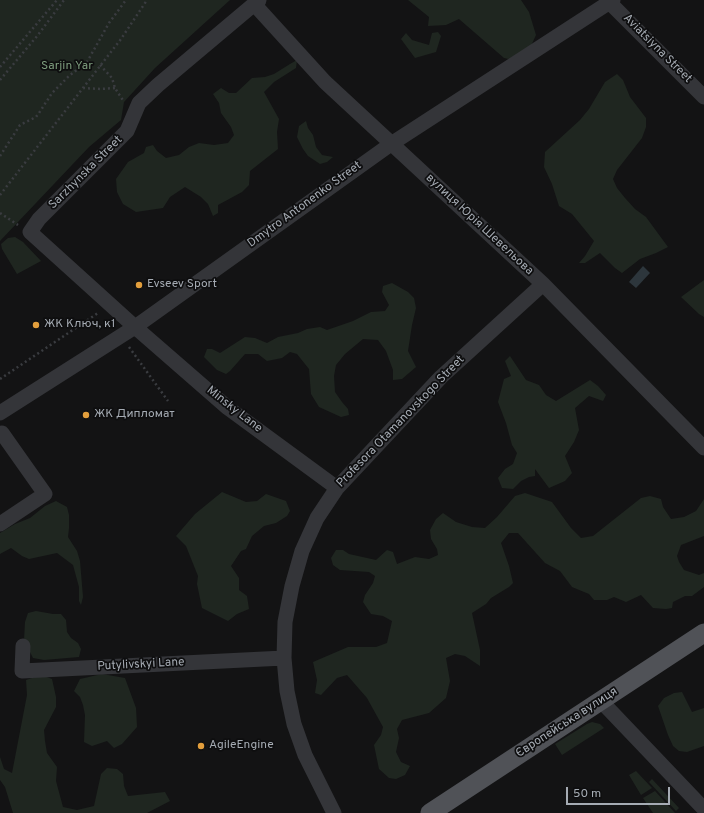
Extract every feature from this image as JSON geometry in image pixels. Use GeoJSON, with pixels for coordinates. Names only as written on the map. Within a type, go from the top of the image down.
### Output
{"type":"FeatureCollection","features":[{"type":"Feature","properties":{"kind":"main road","name":"Європейська вулиця"},"geometry":{"type":"LineString","coordinates":[[430,813],[704,633]]}},
{"type":"Feature","properties":{"kind":"street","name":"Aviatsiyna Street"},"geometry":{"type":"LineString","coordinates":[[611,1],[704,97]]}},
{"type":"Feature","properties":{"kind":"street","name":"Dmytro Antonenko Street"},"geometry":{"type":"LineString","coordinates":[[0,413],[135,327],[391,144],[611,1]]}},
{"type":"Feature","properties":{"kind":"street","name":"вулиця Юрія Шевельова"},"geometry":{"type":"LineString","coordinates":[[257,2],[325,82],[543,284],[704,448]]}},
{"type":"Feature","properties":{"kind":"street","name":"Sarzhynska Street"},"geometry":{"type":"LineString","coordinates":[[30,232],[40,219],[127,131],[139,103],[158,85],[257,2]]}},
{"type":"Feature","properties":{"kind":"street"},"geometry":{"type":"LineString","coordinates":[[30,232],[135,327]]}},
{"type":"Feature","properties":{"kind":"street","name":"Profesora Otamanovskogo Street"},"geometry":{"type":"LineString","coordinates":[[334,813],[305,755],[294,724],[287,691],[284,658],[285,622],[292,586],[302,552],[317,518],[337,488],[441,377],[543,284]]}},
{"type":"Feature","properties":{"kind":"street","name":"Minsky Lane"},"geometry":{"type":"LineString","coordinates":[[135,327],[228,408],[337,488]]}},
{"type":"Feature","properties":{"kind":"street"},"geometry":{"type":"LineString","coordinates":[[0,434],[2,433],[45,494],[0,524]]}},
{"type":"Feature","properties":{"kind":"street","name":"Putylivskyi Lane"},"geometry":{"type":"LineString","coordinates":[[23,646],[22,671],[284,658]]}},
{"type":"Feature","properties":{"kind":"street"},"geometry":{"type":"LineString","coordinates":[[600,701],[704,809]]}},
{"type":"Feature","properties":{"kind":"path"},"geometry":{"type":"LineString","coordinates":[[0,67],[57,0]]}},
{"type":"Feature","properties":{"kind":"path"},"geometry":{"type":"LineString","coordinates":[[0,80],[38,35],[64,0]]}},
{"type":"Feature","properties":{"kind":"path"},"geometry":{"type":"LineString","coordinates":[[0,156],[20,125],[39,114],[52,93],[69,76],[87,62],[126,0]]}},
{"type":"Feature","properties":{"kind":"path"},"geometry":{"type":"LineString","coordinates":[[0,195],[121,38],[147,0]]}},
{"type":"Feature","properties":{"kind":"path"},"geometry":{"type":"LineString","coordinates":[[100,65],[112,78],[115,88],[124,102]]}},
{"type":"Feature","properties":{"kind":"path"},"geometry":{"type":"LineString","coordinates":[[83,88],[115,88]]}},
{"type":"Feature","properties":{"kind":"path"},"geometry":{"type":"LineString","coordinates":[[0,213],[30,232]]}},
{"type":"Feature","properties":{"kind":"path"},"geometry":{"type":"LineString","coordinates":[[92,308],[102,318]]}},
{"type":"Feature","properties":{"kind":"path"},"geometry":{"type":"LineString","coordinates":[[0,379],[98,313]]}},
{"type":"Feature","properties":{"kind":"path"},"geometry":{"type":"LineString","coordinates":[[121,336],[168,401]]}},
{"type":"Feature","properties":{"kind":"green space","name":"Sarjin Yar"},"geometry":{"type":"Polygon","coordinates":[[[0,0],[230,0],[155,68],[124,102],[121,120],[89,147],[0,241],[0,0]]]}},
{"type":"Feature","properties":{"kind":"green space"},"geometry":{"type":"Polygon","coordinates":[[[408,0],[521,0],[529,12],[536,35],[530,48],[513,60],[504,58],[459,19],[446,25],[428,26],[429,17],[408,0]]]}},
{"type":"Feature","properties":{"kind":"green space"},"geometry":{"type":"Polygon","coordinates":[[[438,32],[441,36],[436,52],[415,58],[401,39],[406,33],[412,40],[429,45],[432,33],[438,32]]]}},
{"type":"Feature","properties":{"kind":"green space"},"geometry":{"type":"Polygon","coordinates":[[[297,60],[296,68],[274,82],[264,92],[279,119],[277,132],[278,149],[250,171],[249,185],[242,192],[218,205],[218,213],[213,216],[208,204],[201,197],[185,187],[170,197],[163,208],[136,212],[123,204],[117,192],[116,179],[128,162],[144,153],[146,147],[153,145],[157,151],[166,158],[179,155],[189,147],[199,143],[214,145],[228,143],[234,135],[231,127],[221,113],[219,103],[213,94],[221,88],[229,93],[236,93],[252,78],[265,77],[274,74],[297,60]]]}},
{"type":"Feature","properties":{"kind":"green space"},"geometry":{"type":"Polygon","coordinates":[[[617,74],[623,80],[630,97],[646,118],[646,127],[642,138],[617,170],[613,179],[617,188],[625,198],[635,209],[646,217],[668,247],[640,259],[622,273],[600,253],[585,263],[579,263],[594,241],[572,214],[559,206],[552,184],[544,167],[545,152],[580,120],[589,109],[605,82],[617,74]]]}},
{"type":"Feature","properties":{"kind":"green space"},"geometry":{"type":"Polygon","coordinates":[[[306,121],[308,128],[313,135],[316,147],[322,155],[333,157],[327,162],[320,164],[308,156],[303,149],[297,137],[299,126],[306,121]]]}},
{"type":"Feature","properties":{"kind":"green space"},"geometry":{"type":"Polygon","coordinates":[[[15,237],[23,242],[41,261],[17,274],[2,249],[1,244],[8,238],[15,237]]]}},
{"type":"Feature","properties":{"kind":"green space"},"geometry":{"type":"Polygon","coordinates":[[[704,280],[704,317],[681,297],[704,280]]]}},
{"type":"Feature","properties":{"kind":"green space"},"geometry":{"type":"Polygon","coordinates":[[[392,283],[408,292],[414,298],[416,308],[408,351],[416,367],[402,379],[393,380],[393,370],[386,351],[378,340],[363,339],[345,354],[336,365],[334,376],[335,392],[348,409],[349,415],[341,417],[319,407],[311,394],[309,369],[297,354],[290,352],[282,358],[267,361],[258,354],[245,354],[226,374],[217,370],[204,357],[207,349],[212,349],[220,353],[245,337],[255,338],[267,343],[278,337],[298,333],[307,329],[320,327],[327,330],[353,321],[371,312],[385,311],[389,305],[382,292],[383,286],[392,283]]]}},
{"type":"Feature","properties":{"kind":"green space"},"geometry":{"type":"Polygon","coordinates":[[[510,356],[526,380],[539,385],[546,395],[556,401],[590,380],[606,395],[603,401],[589,396],[575,408],[579,430],[574,442],[565,456],[572,473],[565,481],[549,488],[535,469],[535,476],[521,481],[513,489],[502,488],[498,478],[505,469],[513,464],[517,453],[512,445],[498,402],[504,379],[511,376],[505,361],[510,356]]]}},
{"type":"Feature","properties":{"kind":"green space"},"geometry":{"type":"Polygon","coordinates":[[[222,492],[246,502],[257,501],[266,494],[286,501],[290,511],[287,516],[276,523],[264,526],[252,536],[246,549],[241,551],[231,566],[239,578],[239,590],[247,596],[249,609],[237,614],[228,621],[202,608],[197,584],[198,576],[186,546],[176,536],[195,514],[222,492]]]}},
{"type":"Feature","properties":{"kind":"green space"},"geometry":{"type":"Polygon","coordinates":[[[525,493],[552,502],[571,528],[581,538],[593,536],[641,498],[650,496],[661,499],[663,507],[671,519],[684,517],[696,511],[704,499],[704,536],[681,545],[677,556],[684,570],[699,575],[704,573],[704,587],[692,596],[685,596],[673,602],[672,608],[666,609],[653,608],[641,595],[626,602],[614,597],[607,600],[594,600],[589,594],[572,587],[560,571],[545,563],[518,533],[509,533],[501,543],[513,583],[472,613],[480,650],[480,666],[465,656],[455,654],[446,658],[450,681],[446,698],[429,713],[402,720],[397,729],[399,738],[396,752],[401,762],[410,766],[405,775],[396,779],[389,778],[379,769],[374,745],[381,735],[383,727],[367,698],[347,675],[337,678],[321,695],[315,693],[317,680],[313,662],[348,647],[376,647],[387,643],[392,621],[383,616],[371,614],[363,602],[375,576],[369,572],[340,570],[333,565],[331,558],[336,550],[343,550],[349,554],[376,560],[387,550],[393,552],[397,564],[415,557],[429,559],[438,555],[437,549],[431,539],[430,530],[436,519],[443,513],[456,522],[472,527],[485,528],[497,517],[515,496],[525,493]]]}},
{"type":"Feature","properties":{"kind":"green space"},"geometry":{"type":"Polygon","coordinates":[[[56,501],[67,507],[69,515],[68,537],[77,551],[80,561],[83,597],[81,605],[79,601],[79,587],[73,565],[57,553],[29,559],[11,548],[0,554],[0,533],[15,524],[30,518],[45,506],[56,501]]]}},
{"type":"Feature","properties":{"kind":"green space"},"geometry":{"type":"Polygon","coordinates":[[[36,611],[61,614],[66,620],[67,632],[71,638],[78,643],[81,649],[79,657],[44,660],[33,658],[24,640],[25,622],[28,613],[36,611]]]}},
{"type":"Feature","properties":{"kind":"green space"},"geometry":{"type":"Polygon","coordinates":[[[102,674],[125,678],[136,708],[137,727],[122,744],[114,748],[107,741],[92,746],[84,742],[85,715],[80,697],[74,691],[80,679],[102,674]]]}},
{"type":"Feature","properties":{"kind":"green space"},"geometry":{"type":"Polygon","coordinates":[[[41,675],[52,679],[56,697],[56,707],[44,730],[47,753],[57,767],[56,781],[63,807],[77,810],[94,806],[101,774],[107,768],[117,769],[123,774],[124,786],[128,796],[165,792],[170,801],[147,813],[13,813],[5,787],[0,780],[0,757],[4,769],[12,773],[27,695],[26,680],[41,675]]]}},
{"type":"Feature","properties":{"kind":"green space"},"geometry":{"type":"Polygon","coordinates":[[[682,692],[692,712],[704,708],[704,746],[687,752],[679,751],[673,746],[658,706],[664,698],[674,693],[682,692]]]}},
{"type":"Feature","properties":{"kind":"green space"},"geometry":{"type":"Polygon","coordinates":[[[592,722],[600,724],[604,728],[562,755],[555,744],[592,722]]]}},
{"type":"Feature","properties":{"kind":"green space"},"geometry":{"type":"Polygon","coordinates":[[[636,771],[652,788],[641,795],[629,775],[636,771]]]}},
{"type":"Feature","properties":{"kind":"green space"},"geometry":{"type":"Polygon","coordinates":[[[652,779],[679,808],[676,811],[649,782],[652,779]]]}},
{"type":"Feature","properties":{"kind":"green space"},"geometry":{"type":"Polygon","coordinates":[[[655,791],[675,813],[653,813],[643,798],[655,791]]]}},
{"type":"Feature","properties":{"kind":"shaded area"},"geometry":{"type":"Polygon","coordinates":[[[643,266],[650,273],[636,288],[629,282],[643,266]]]}},
{"type":"Feature","properties":{"kind":"place","name":"Evseev Sport"},"geometry":{"type":"Point","coordinates":[139,285]}},
{"type":"Feature","properties":{"kind":"place","name":"ЖК Ключ, к1"},"geometry":{"type":"Point","coordinates":[36,325]}},
{"type":"Feature","properties":{"kind":"place","name":"ЖК Дипломат"},"geometry":{"type":"Point","coordinates":[86,415]}},
{"type":"Feature","properties":{"kind":"place","name":"AgileEngine"},"geometry":{"type":"Point","coordinates":[201,746]}}]}
